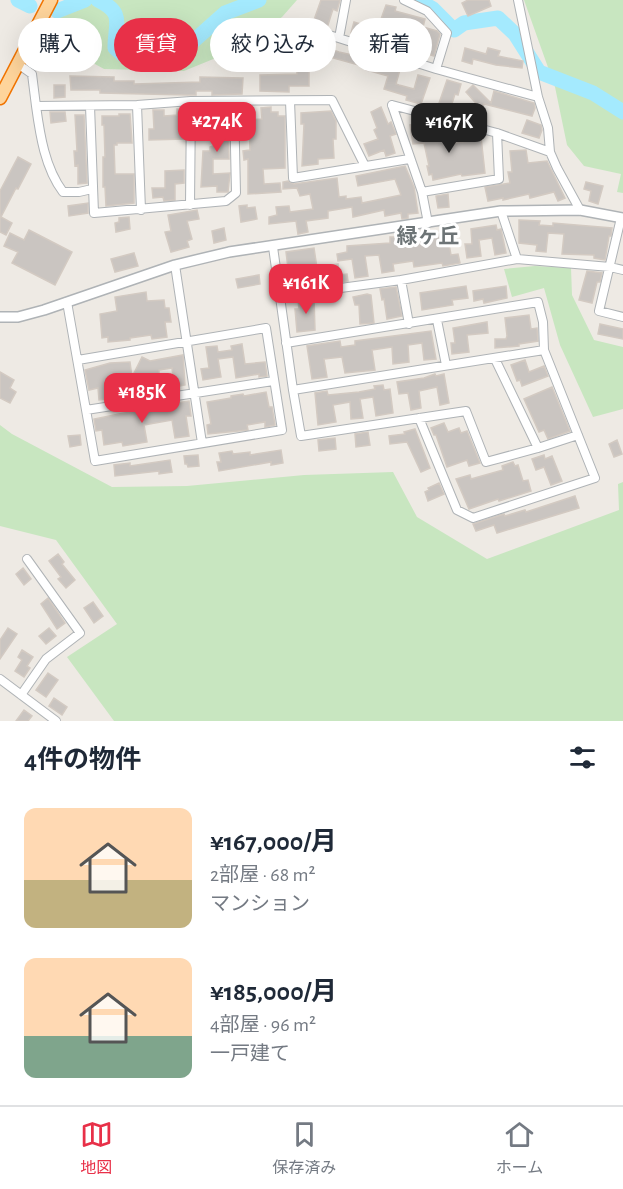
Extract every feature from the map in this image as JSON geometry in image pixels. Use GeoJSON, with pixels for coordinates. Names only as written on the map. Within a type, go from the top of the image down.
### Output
{"type":"FeatureCollection","features":[{"type":"Feature","properties":{"kind":"highway"},"geometry":{"type":"LineString","coordinates":[[42,18],[51,0]]}},
{"type":"Feature","properties":{"kind":"highway"},"geometry":{"type":"LineString","coordinates":[[0,98],[18,64]]}},
{"type":"Feature","properties":{"kind":"street"},"geometry":{"type":"LineString","coordinates":[[339,38],[346,0]]}},
{"type":"Feature","properties":{"kind":"street"},"geometry":{"type":"LineString","coordinates":[[404,0],[427,11],[447,33],[436,69]]}},
{"type":"Feature","properties":{"kind":"street"},"geometry":{"type":"LineString","coordinates":[[518,0],[538,98],[548,128],[550,152],[580,210]]}},
{"type":"Feature","properties":{"kind":"street"},"geometry":{"type":"LineString","coordinates":[[336,37],[538,98]]}},
{"type":"Feature","properties":{"kind":"street"},"geometry":{"type":"LineString","coordinates":[[29,72],[32,74],[41,140],[56,183],[63,192],[92,189]]}},
{"type":"Feature","properties":{"kind":"street"},"geometry":{"type":"LineString","coordinates":[[36,106],[137,105],[191,101],[332,100],[364,166]]}},
{"type":"Feature","properties":{"kind":"street"},"geometry":{"type":"LineString","coordinates":[[190,205],[191,101]]}},
{"type":"Feature","properties":{"kind":"street"},"geometry":{"type":"LineString","coordinates":[[290,101],[294,178],[409,159]]}},
{"type":"Feature","properties":{"kind":"street"},"geometry":{"type":"LineString","coordinates":[[90,106],[94,213],[226,201],[236,193],[234,102]]}},
{"type":"Feature","properties":{"kind":"street"},"geometry":{"type":"LineString","coordinates":[[137,105],[141,210]]}},
{"type":"Feature","properties":{"kind":"street"},"geometry":{"type":"LineString","coordinates":[[428,223],[422,192],[392,105],[497,133],[550,152]]}},
{"type":"Feature","properties":{"kind":"street"},"geometry":{"type":"LineString","coordinates":[[422,192],[499,179],[497,133]]}},
{"type":"Feature","properties":{"kind":"street"},"geometry":{"type":"LineString","coordinates":[[0,317],[18,317],[44,310],[176,265],[229,252],[501,211],[580,210],[622,218],[599,311],[623,317]]}},
{"type":"Feature","properties":{"kind":"street"},"geometry":{"type":"LineString","coordinates":[[501,211],[517,259]]}},
{"type":"Feature","properties":{"kind":"street"},"geometry":{"type":"LineString","coordinates":[[273,247],[301,436],[466,411],[486,462],[578,435]]}},
{"type":"Feature","properties":{"kind":"street"},"geometry":{"type":"LineString","coordinates":[[280,296],[401,280],[517,259],[623,270]]}},
{"type":"Feature","properties":{"kind":"street"},"geometry":{"type":"LineString","coordinates":[[176,265],[202,443]]}},
{"type":"Feature","properties":{"kind":"street"},"geometry":{"type":"LineString","coordinates":[[401,280],[409,324]]}},
{"type":"Feature","properties":{"kind":"street"},"geometry":{"type":"LineString","coordinates":[[67,302],[95,461],[282,430],[266,328],[78,360]]}},
{"type":"Feature","properties":{"kind":"street"},"geometry":{"type":"LineString","coordinates":[[286,343],[538,302],[543,321],[544,350],[595,478],[473,518],[457,510],[418,418]]}},
{"type":"Feature","properties":{"kind":"street"},"geometry":{"type":"LineString","coordinates":[[437,320],[446,365]]}},
{"type":"Feature","properties":{"kind":"street"},"geometry":{"type":"LineString","coordinates":[[293,390],[544,350]]}},
{"type":"Feature","properties":{"kind":"street"},"geometry":{"type":"LineString","coordinates":[[495,359],[538,448]]}},
{"type":"Feature","properties":{"kind":"street"},"geometry":{"type":"LineString","coordinates":[[86,410],[273,381]]}},
{"type":"Feature","properties":{"kind":"street"},"geometry":{"type":"LineString","coordinates":[[21,694],[46,659],[80,633],[27,559]]}},
{"type":"Feature","properties":{"kind":"street"},"geometry":{"type":"LineString","coordinates":[[0,679],[56,721]]}},
{"type":"Feature","properties":{"kind":"green space"},"geometry":{"type":"Polygon","coordinates":[[[64,0],[297,0],[280,18],[210,18],[210,60],[198,65],[198,18],[114,18],[114,69],[102,68],[102,18],[57,18],[64,0]]]}},
{"type":"Feature","properties":{"kind":"green space"},"geometry":{"type":"Polygon","coordinates":[[[524,0],[623,0],[623,193],[617,192],[621,174],[584,166],[567,145],[555,87],[524,0]]]}},
{"type":"Feature","properties":{"kind":"green space"},"geometry":{"type":"Polygon","coordinates":[[[535,266],[571,268],[572,295],[594,340],[623,347],[623,409],[593,417],[560,345],[544,288],[512,297],[504,269],[535,266]]]}},
{"type":"Feature","properties":{"kind":"green space"},"geometry":{"type":"Polygon","coordinates":[[[0,425],[12,434],[112,487],[187,486],[304,475],[393,472],[417,517],[487,559],[619,510],[618,484],[623,482],[623,721],[114,721],[67,657],[117,624],[56,540],[0,526],[0,425]]]}},
{"type":"Feature","properties":{"kind":"building"},"geometry":{"type":"Polygon","coordinates":[[[321,0],[340,0],[337,11],[333,9],[330,18],[315,18],[321,0]]]}},
{"type":"Feature","properties":{"kind":"building"},"geometry":{"type":"Polygon","coordinates":[[[468,0],[489,0],[491,6],[468,16],[462,3],[468,0]]]}},
{"type":"Feature","properties":{"kind":"building"},"geometry":{"type":"Polygon","coordinates":[[[386,5],[396,7],[395,11],[421,18],[381,18],[386,5]]]}},
{"type":"Feature","properties":{"kind":"building"},"geometry":{"type":"Polygon","coordinates":[[[432,30],[440,34],[434,56],[432,55],[432,30]]]}},
{"type":"Feature","properties":{"kind":"building"},"geometry":{"type":"Polygon","coordinates":[[[465,48],[486,54],[488,48],[500,51],[498,56],[523,61],[522,68],[473,59],[472,64],[462,61],[465,48]]]}},
{"type":"Feature","properties":{"kind":"building"},"geometry":{"type":"Polygon","coordinates":[[[336,51],[348,54],[348,62],[336,59],[336,51]]]}},
{"type":"Feature","properties":{"kind":"building"},"geometry":{"type":"Polygon","coordinates":[[[297,72],[309,72],[309,86],[289,86],[289,92],[260,91],[260,75],[297,74],[297,72]]]}},
{"type":"Feature","properties":{"kind":"building"},"geometry":{"type":"Polygon","coordinates":[[[373,72],[399,72],[396,84],[414,89],[418,75],[430,78],[421,104],[406,100],[407,96],[384,89],[388,76],[373,72]]]}},
{"type":"Feature","properties":{"kind":"building"},"geometry":{"type":"Polygon","coordinates":[[[70,76],[114,77],[114,81],[134,81],[134,84],[200,82],[200,77],[243,78],[242,94],[212,95],[212,91],[196,91],[196,95],[188,95],[71,90],[70,76]]]}},
{"type":"Feature","properties":{"kind":"building"},"geometry":{"type":"Polygon","coordinates":[[[447,80],[461,84],[449,113],[437,109],[447,80]]]}},
{"type":"Feature","properties":{"kind":"building"},"geometry":{"type":"Polygon","coordinates":[[[54,85],[65,85],[65,97],[54,98],[54,85]]]}},
{"type":"Feature","properties":{"kind":"building"},"geometry":{"type":"Polygon","coordinates":[[[473,85],[491,103],[494,91],[534,103],[532,116],[484,104],[482,110],[466,92],[473,85]]]}},
{"type":"Feature","properties":{"kind":"building"},"geometry":{"type":"Polygon","coordinates":[[[271,107],[271,112],[278,112],[278,116],[285,116],[285,168],[263,169],[264,184],[280,183],[281,192],[248,194],[248,159],[244,160],[243,151],[250,150],[249,120],[262,119],[261,108],[271,107]]]}},
{"type":"Feature","properties":{"kind":"building"},"geometry":{"type":"Polygon","coordinates":[[[381,107],[388,124],[391,122],[396,134],[390,136],[395,153],[386,156],[384,150],[369,156],[364,144],[378,139],[371,112],[381,107]]]}},
{"type":"Feature","properties":{"kind":"building"},"geometry":{"type":"Polygon","coordinates":[[[218,108],[228,108],[229,159],[213,159],[213,174],[230,173],[228,192],[217,192],[217,186],[201,187],[203,151],[210,151],[210,147],[219,144],[220,122],[203,122],[203,113],[218,112],[218,108]]]}},
{"type":"Feature","properties":{"kind":"building"},"geometry":{"type":"Polygon","coordinates":[[[177,109],[184,109],[185,139],[149,140],[149,129],[154,129],[153,110],[164,110],[164,116],[177,115],[177,109]]]}},
{"type":"Feature","properties":{"kind":"building"},"geometry":{"type":"Polygon","coordinates":[[[465,109],[481,113],[479,121],[463,117],[465,109]]]}},
{"type":"Feature","properties":{"kind":"building"},"geometry":{"type":"Polygon","coordinates":[[[331,111],[336,121],[336,139],[333,139],[334,158],[318,159],[318,164],[302,166],[304,124],[301,124],[301,113],[331,111]]]}},
{"type":"Feature","properties":{"kind":"building"},"geometry":{"type":"Polygon","coordinates":[[[50,112],[65,112],[66,121],[51,123],[50,112]]]}},
{"type":"Feature","properties":{"kind":"building"},"geometry":{"type":"Polygon","coordinates":[[[119,114],[130,114],[132,143],[114,145],[115,174],[134,174],[134,203],[106,206],[105,187],[103,187],[103,157],[105,157],[102,116],[119,116],[119,114]]]}},
{"type":"Feature","properties":{"kind":"building"},"geometry":{"type":"Polygon","coordinates":[[[75,115],[84,115],[87,183],[78,184],[78,165],[75,166],[74,151],[77,151],[75,115]]]}},
{"type":"Feature","properties":{"kind":"building"},"geometry":{"type":"Polygon","coordinates":[[[527,120],[541,125],[539,138],[522,133],[527,120]]]}},
{"type":"Feature","properties":{"kind":"building"},"geometry":{"type":"Polygon","coordinates":[[[424,123],[425,132],[442,129],[445,145],[481,137],[485,173],[462,176],[461,174],[433,180],[432,174],[429,175],[424,143],[413,144],[410,125],[424,123]]]}},
{"type":"Feature","properties":{"kind":"building"},"geometry":{"type":"Polygon","coordinates":[[[526,150],[528,163],[547,161],[565,198],[558,201],[554,192],[530,198],[529,194],[488,201],[485,187],[510,183],[508,172],[512,172],[510,151],[526,150]]]}},
{"type":"Feature","properties":{"kind":"building"},"geometry":{"type":"Polygon","coordinates":[[[18,157],[31,164],[1,217],[12,223],[6,235],[0,232],[0,191],[18,157]]]}},
{"type":"Feature","properties":{"kind":"building"},"geometry":{"type":"Polygon","coordinates":[[[405,166],[414,187],[418,213],[408,214],[408,218],[402,219],[401,213],[385,216],[384,210],[353,217],[352,207],[328,211],[328,218],[306,221],[308,232],[298,234],[296,221],[269,224],[269,217],[277,215],[276,207],[289,206],[290,212],[313,209],[310,194],[300,196],[297,188],[283,189],[283,182],[288,181],[294,184],[337,178],[339,197],[346,196],[346,199],[361,197],[362,203],[401,195],[395,179],[358,186],[356,176],[405,166]]]}},
{"type":"Feature","properties":{"kind":"building"},"geometry":{"type":"Polygon","coordinates":[[[184,170],[184,183],[175,184],[175,200],[164,201],[163,197],[153,198],[152,188],[165,188],[165,171],[184,170]]]}},
{"type":"Feature","properties":{"kind":"building"},"geometry":{"type":"Polygon","coordinates":[[[586,182],[603,186],[598,204],[589,201],[591,191],[584,189],[586,182]]]}},
{"type":"Feature","properties":{"kind":"building"},"geometry":{"type":"Polygon","coordinates":[[[448,194],[449,207],[438,208],[436,196],[448,194]]]}},
{"type":"Feature","properties":{"kind":"building"},"geometry":{"type":"Polygon","coordinates":[[[88,203],[88,213],[69,216],[68,206],[88,203]]]}},
{"type":"Feature","properties":{"kind":"building"},"geometry":{"type":"Polygon","coordinates":[[[247,205],[247,208],[255,207],[257,219],[241,222],[239,206],[247,205]]]}},
{"type":"Feature","properties":{"kind":"building"},"geometry":{"type":"Polygon","coordinates":[[[197,210],[199,219],[187,221],[192,239],[187,241],[189,247],[171,252],[165,232],[171,231],[168,215],[197,210]]]}},
{"type":"Feature","properties":{"kind":"building"},"geometry":{"type":"Polygon","coordinates":[[[129,217],[130,229],[116,232],[115,223],[119,222],[119,218],[129,217]]]}},
{"type":"Feature","properties":{"kind":"building"},"geometry":{"type":"Polygon","coordinates":[[[519,220],[540,221],[539,225],[553,226],[553,223],[612,228],[605,260],[594,258],[594,255],[562,254],[564,234],[548,233],[546,252],[536,251],[537,245],[519,243],[519,220]]]}},
{"type":"Feature","properties":{"kind":"building"},"geometry":{"type":"Polygon","coordinates":[[[496,225],[497,230],[501,229],[506,253],[495,255],[492,238],[479,240],[481,256],[467,258],[465,244],[472,244],[471,229],[496,225]]]}},
{"type":"Feature","properties":{"kind":"building"},"geometry":{"type":"Polygon","coordinates":[[[224,228],[226,240],[214,243],[212,231],[224,228]]]}},
{"type":"Feature","properties":{"kind":"building"},"geometry":{"type":"Polygon","coordinates":[[[29,230],[72,252],[55,285],[12,263],[18,252],[4,246],[10,233],[24,240],[29,230]]]}},
{"type":"Feature","properties":{"kind":"building"},"geometry":{"type":"Polygon","coordinates":[[[447,233],[451,255],[458,254],[460,263],[414,267],[413,261],[393,264],[394,271],[382,273],[379,255],[365,256],[368,276],[355,278],[352,259],[338,261],[337,254],[347,252],[347,246],[390,243],[390,237],[397,237],[397,241],[410,238],[410,242],[427,239],[427,236],[447,233]]]}},
{"type":"Feature","properties":{"kind":"building"},"geometry":{"type":"Polygon","coordinates":[[[314,248],[317,268],[338,264],[339,275],[347,274],[348,281],[320,283],[319,279],[315,278],[297,281],[295,267],[288,268],[286,252],[314,248]]]}},
{"type":"Feature","properties":{"kind":"building"},"geometry":{"type":"Polygon","coordinates":[[[134,253],[138,266],[115,272],[111,259],[134,253]]]}},
{"type":"Feature","properties":{"kind":"building"},"geometry":{"type":"Polygon","coordinates":[[[587,271],[602,273],[600,282],[597,282],[592,303],[579,300],[587,271]]]}},
{"type":"Feature","properties":{"kind":"building"},"geometry":{"type":"Polygon","coordinates":[[[259,275],[260,284],[238,288],[236,279],[259,275]]]}},
{"type":"Feature","properties":{"kind":"building"},"geometry":{"type":"Polygon","coordinates":[[[466,286],[468,298],[452,300],[453,305],[422,310],[420,293],[466,286]]]}},
{"type":"Feature","properties":{"kind":"building"},"geometry":{"type":"Polygon","coordinates":[[[506,286],[507,298],[484,303],[483,299],[474,301],[473,291],[506,286]]]}},
{"type":"Feature","properties":{"kind":"building"},"geometry":{"type":"Polygon","coordinates":[[[396,287],[402,316],[387,319],[380,289],[396,287]]]}},
{"type":"Feature","properties":{"kind":"building"},"geometry":{"type":"Polygon","coordinates":[[[146,292],[147,301],[164,300],[165,308],[169,308],[171,322],[165,322],[167,337],[152,339],[151,335],[108,342],[108,337],[102,338],[100,314],[117,311],[115,297],[146,292]]]}},
{"type":"Feature","properties":{"kind":"building"},"geometry":{"type":"Polygon","coordinates":[[[371,295],[374,323],[360,324],[359,305],[355,305],[353,297],[371,295]]]}},
{"type":"Feature","properties":{"kind":"building"},"geometry":{"type":"Polygon","coordinates":[[[314,298],[315,330],[297,332],[295,309],[299,309],[298,300],[314,298]]]}},
{"type":"Feature","properties":{"kind":"building"},"geometry":{"type":"Polygon","coordinates":[[[529,315],[531,329],[537,328],[538,341],[519,344],[519,346],[495,348],[495,339],[506,339],[507,336],[505,318],[529,315]]]}},
{"type":"Feature","properties":{"kind":"building"},"geometry":{"type":"Polygon","coordinates":[[[487,322],[488,333],[467,335],[469,352],[452,354],[451,343],[455,343],[453,328],[487,322]]]}},
{"type":"Feature","properties":{"kind":"building"},"geometry":{"type":"Polygon","coordinates":[[[600,324],[623,329],[623,339],[598,334],[600,324]]]}},
{"type":"Feature","properties":{"kind":"building"},"geometry":{"type":"Polygon","coordinates":[[[431,331],[436,359],[424,360],[422,343],[408,345],[409,362],[393,364],[392,347],[372,350],[375,370],[345,373],[342,357],[324,359],[327,377],[312,379],[307,346],[340,341],[341,347],[355,345],[355,341],[431,331]]]}},
{"type":"Feature","properties":{"kind":"building"},"geometry":{"type":"Polygon","coordinates":[[[242,344],[245,364],[265,362],[267,376],[259,377],[259,374],[236,378],[233,357],[218,359],[221,377],[203,380],[201,369],[209,368],[206,347],[217,346],[218,352],[232,350],[231,346],[242,344]]]}},
{"type":"Feature","properties":{"kind":"building"},"geometry":{"type":"Polygon","coordinates":[[[183,355],[185,385],[174,387],[172,368],[159,370],[159,390],[126,396],[123,374],[110,376],[113,398],[99,400],[98,388],[89,390],[85,370],[110,363],[130,362],[132,377],[142,357],[150,361],[183,355]]]}},
{"type":"Feature","properties":{"kind":"building"},"geometry":{"type":"Polygon","coordinates":[[[525,360],[529,372],[544,366],[548,376],[522,386],[520,380],[517,381],[511,365],[525,360]]]}},
{"type":"Feature","properties":{"kind":"building"},"geometry":{"type":"Polygon","coordinates":[[[0,372],[14,380],[10,388],[16,392],[10,403],[0,398],[0,372]]]}},
{"type":"Feature","properties":{"kind":"building"},"geometry":{"type":"Polygon","coordinates":[[[435,374],[436,376],[444,374],[449,403],[440,405],[437,387],[419,391],[421,408],[411,410],[408,393],[399,394],[397,382],[435,374]]]}},
{"type":"Feature","properties":{"kind":"building"},"geometry":{"type":"Polygon","coordinates":[[[383,385],[384,390],[390,389],[393,413],[376,416],[373,397],[360,399],[363,418],[351,419],[350,402],[333,405],[336,422],[318,425],[315,393],[327,391],[328,395],[359,392],[383,385]]]}},
{"type":"Feature","properties":{"kind":"building"},"geometry":{"type":"Polygon","coordinates":[[[552,387],[570,431],[548,439],[544,430],[539,432],[524,399],[552,387]]]}},
{"type":"Feature","properties":{"kind":"building"},"geometry":{"type":"Polygon","coordinates":[[[266,392],[269,407],[272,407],[275,425],[265,427],[265,422],[247,425],[248,430],[208,434],[207,425],[211,424],[207,402],[231,398],[231,396],[266,392]]]}},
{"type":"Feature","properties":{"kind":"building"},"geometry":{"type":"Polygon","coordinates":[[[189,401],[191,416],[186,416],[189,436],[175,438],[172,420],[144,425],[147,442],[123,446],[122,442],[104,445],[102,430],[96,431],[94,419],[170,408],[169,404],[189,401]]]}},
{"type":"Feature","properties":{"kind":"building"},"geometry":{"type":"Polygon","coordinates":[[[444,423],[448,432],[459,428],[461,433],[467,431],[480,463],[469,466],[467,460],[447,467],[436,435],[431,428],[444,423]]]}},
{"type":"Feature","properties":{"kind":"building"},"geometry":{"type":"Polygon","coordinates":[[[415,429],[430,468],[421,472],[407,442],[390,444],[389,436],[405,434],[404,432],[415,429]]]}},
{"type":"Feature","properties":{"kind":"building"},"geometry":{"type":"Polygon","coordinates":[[[368,432],[370,445],[356,447],[355,434],[368,432]]]}},
{"type":"Feature","properties":{"kind":"building"},"geometry":{"type":"Polygon","coordinates":[[[80,435],[81,445],[70,447],[68,436],[80,435]]]}},
{"type":"Feature","properties":{"kind":"building"},"geometry":{"type":"Polygon","coordinates":[[[335,438],[336,449],[319,451],[318,440],[335,438]]]}},
{"type":"Feature","properties":{"kind":"building"},"geometry":{"type":"Polygon","coordinates":[[[617,440],[622,454],[614,457],[609,444],[617,440]]]}},
{"type":"Feature","properties":{"kind":"building"},"geometry":{"type":"Polygon","coordinates":[[[281,450],[283,463],[271,465],[271,462],[219,471],[217,462],[221,462],[219,453],[250,452],[250,455],[281,450]]]}},
{"type":"Feature","properties":{"kind":"building"},"geometry":{"type":"Polygon","coordinates":[[[198,455],[199,466],[188,467],[185,464],[184,456],[198,455]]]}},
{"type":"Feature","properties":{"kind":"building"},"geometry":{"type":"Polygon","coordinates":[[[544,455],[545,459],[552,456],[562,481],[551,485],[544,467],[536,470],[532,459],[544,455]]]}},
{"type":"Feature","properties":{"kind":"building"},"geometry":{"type":"Polygon","coordinates":[[[170,460],[172,472],[159,474],[159,471],[115,476],[114,465],[130,463],[130,466],[170,460]]]}},
{"type":"Feature","properties":{"kind":"building"},"geometry":{"type":"Polygon","coordinates":[[[513,462],[515,466],[518,465],[523,481],[528,480],[531,491],[469,509],[456,479],[470,475],[471,479],[503,470],[502,466],[513,462]]]}},
{"type":"Feature","properties":{"kind":"building"},"geometry":{"type":"Polygon","coordinates":[[[439,483],[444,494],[428,501],[425,492],[439,483]]]}},
{"type":"Feature","properties":{"kind":"building"},"geometry":{"type":"Polygon","coordinates":[[[575,496],[579,508],[497,533],[494,525],[476,531],[473,524],[504,514],[505,516],[525,510],[526,512],[575,496]]]}},
{"type":"Feature","properties":{"kind":"building"},"geometry":{"type":"Polygon","coordinates":[[[58,554],[64,562],[62,564],[75,580],[66,588],[58,579],[61,577],[49,561],[58,554]]]}},
{"type":"Feature","properties":{"kind":"building"},"geometry":{"type":"Polygon","coordinates":[[[23,568],[31,579],[24,585],[16,574],[23,568]]]}},
{"type":"Feature","properties":{"kind":"building"},"geometry":{"type":"Polygon","coordinates":[[[48,598],[65,623],[57,629],[41,604],[48,598]]]}},
{"type":"Feature","properties":{"kind":"building"},"geometry":{"type":"Polygon","coordinates":[[[93,602],[103,616],[94,623],[84,608],[93,602]]]}},
{"type":"Feature","properties":{"kind":"building"},"geometry":{"type":"Polygon","coordinates":[[[8,628],[17,634],[0,659],[0,640],[8,628]]]}},
{"type":"Feature","properties":{"kind":"building"},"geometry":{"type":"Polygon","coordinates":[[[49,628],[56,636],[46,644],[39,636],[49,628]]]}},
{"type":"Feature","properties":{"kind":"building"},"geometry":{"type":"Polygon","coordinates":[[[22,650],[33,657],[24,677],[15,671],[22,660],[18,657],[22,650]]]}},
{"type":"Feature","properties":{"kind":"building"},"geometry":{"type":"Polygon","coordinates":[[[48,673],[58,680],[46,697],[36,690],[48,673]]]}},
{"type":"Feature","properties":{"kind":"building"},"geometry":{"type":"Polygon","coordinates":[[[54,698],[67,707],[62,715],[49,706],[54,698]]]}},
{"type":"Feature","properties":{"kind":"building"},"geometry":{"type":"Polygon","coordinates":[[[24,710],[32,716],[28,721],[16,721],[24,710]]]}},
{"type":"Feature","properties":{"kind":"waterway"},"geometry":{"type":"LineString","coordinates":[[18,0],[30,6]]}},
{"type":"Feature","properties":{"kind":"waterway"},"geometry":{"type":"LineString","coordinates":[[57,11],[85,0]]}},
{"type":"Feature","properties":{"kind":"waterway"},"geometry":{"type":"LineString","coordinates":[[98,0],[112,9],[115,14],[117,20],[115,48],[127,58],[145,60],[180,51],[225,13],[259,0]]}},
{"type":"Feature","properties":{"kind":"waterway"},"geometry":{"type":"LineString","coordinates":[[418,0],[433,9],[454,30],[464,23],[498,18],[515,34],[539,72],[593,93],[623,112]]}},
{"type":"Feature","properties":{"kind":"district","name":"緑ヶ丘"},"geometry":{"type":"Point","coordinates":[428,236]}}]}
